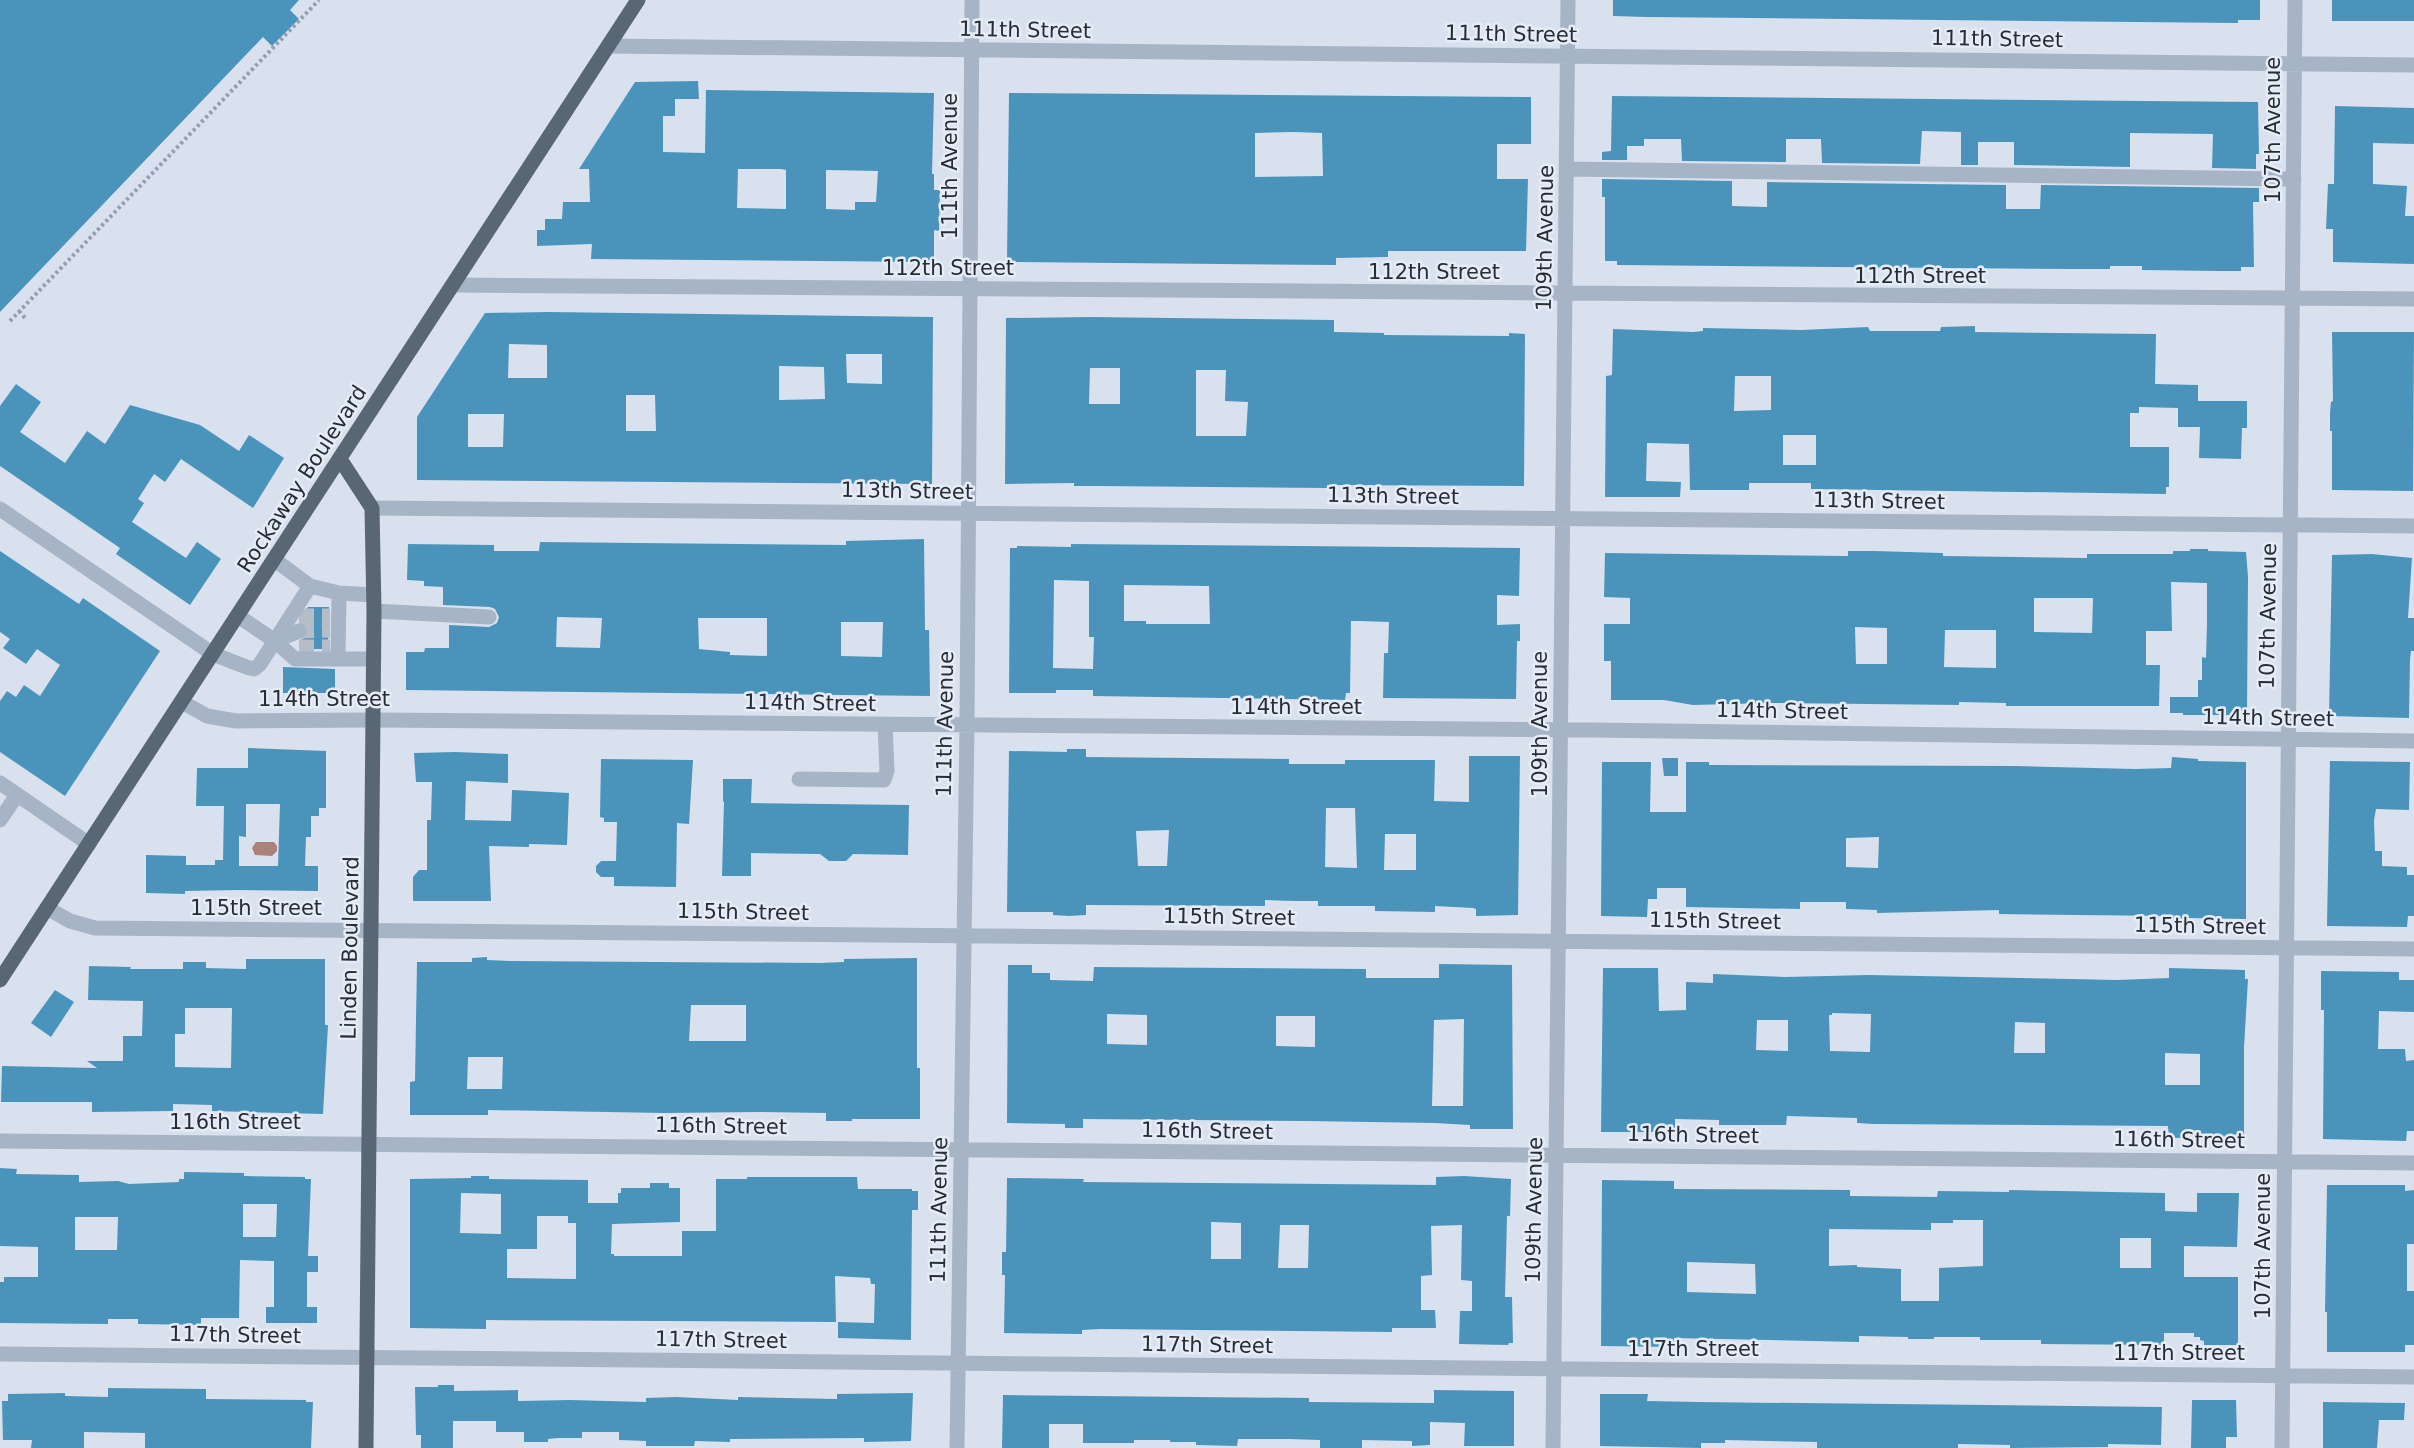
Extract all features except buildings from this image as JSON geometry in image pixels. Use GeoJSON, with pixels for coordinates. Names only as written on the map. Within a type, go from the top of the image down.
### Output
{"type":"FeatureCollection","features":[{"type":"Feature","properties":{"kind":"main road","name":"Rockaway Boulevard"},"geometry":{"type":"LineString","coordinates":[[0,980],[638,0]]}},
{"type":"Feature","properties":{"kind":"main road"},"geometry":{"type":"LineString","coordinates":[[340,459],[372,508]]}},
{"type":"Feature","properties":{"kind":"main road","name":"Linden Boulevard"},"geometry":{"type":"LineString","coordinates":[[366,1448],[374,659],[372,508]]}},
{"type":"Feature","properties":{"kind":"street","name":"111th Avenue"},"geometry":{"type":"LineString","coordinates":[[957,1448],[967,725],[972,0]]}},
{"type":"Feature","properties":{"kind":"street","name":"109th Avenue"},"geometry":{"type":"LineString","coordinates":[[1553,1448],[1568,0]]}},
{"type":"Feature","properties":{"kind":"street","name":"107th Avenue"},"geometry":{"type":"LineString","coordinates":[[2282,1448],[2295,0]]}},
{"type":"Feature","properties":{"kind":"street","name":"111th Street"},"geometry":{"type":"LineString","coordinates":[[608,46],[2414,65]]}},
{"type":"Feature","properties":{"kind":"street"},"geometry":{"type":"LineString","coordinates":[[1567,170],[2294,179]]}},
{"type":"Feature","properties":{"kind":"street","name":"112th Street"},"geometry":{"type":"LineString","coordinates":[[453,285],[2414,299]]}},
{"type":"Feature","properties":{"kind":"street","name":"113th Street"},"geometry":{"type":"LineString","coordinates":[[372,508],[2414,526]]}},
{"type":"Feature","properties":{"kind":"street"},"geometry":{"type":"LineString","coordinates":[[0,509],[213,654],[254,669],[260,664],[310,586]]}},
{"type":"Feature","properties":{"kind":"street"},"geometry":{"type":"LineString","coordinates":[[274,560],[310,586],[339,594],[374,595]]}},
{"type":"Feature","properties":{"kind":"street"},"geometry":{"type":"LineString","coordinates":[[335,651],[334,623],[339,594]]}},
{"type":"Feature","properties":{"kind":"street"},"geometry":{"type":"LineString","coordinates":[[374,611],[489,617]]}},
{"type":"Feature","properties":{"kind":"street"},"geometry":{"type":"LineString","coordinates":[[238,616],[275,641],[295,659],[335,651],[374,659]]}},
{"type":"Feature","properties":{"kind":"street"},"geometry":{"type":"LineString","coordinates":[[275,641],[299,624]]}},
{"type":"Feature","properties":{"kind":"street"},"geometry":{"type":"LineString","coordinates":[[275,641],[299,647]]}},
{"type":"Feature","properties":{"kind":"street","name":"114th Street"},"geometry":{"type":"LineString","coordinates":[[182,702],[207,716],[236,721],[373,720],[1561,729],[2414,741]]}},
{"type":"Feature","properties":{"kind":"street"},"geometry":{"type":"LineString","coordinates":[[799,779],[884,780],[887,771],[885,724]]}},
{"type":"Feature","properties":{"kind":"street"},"geometry":{"type":"LineString","coordinates":[[0,783],[89,844]]}},
{"type":"Feature","properties":{"kind":"street"},"geometry":{"type":"LineString","coordinates":[[0,820],[17,795]]}},
{"type":"Feature","properties":{"kind":"street","name":"115th Street"},"geometry":{"type":"LineString","coordinates":[[47,908],[70,921],[95,928],[2414,949]]}},
{"type":"Feature","properties":{"kind":"street","name":"116th Street"},"geometry":{"type":"LineString","coordinates":[[0,1141],[2414,1163]]}},
{"type":"Feature","properties":{"kind":"street","name":"117th Street"},"geometry":{"type":"LineString","coordinates":[[0,1354],[2414,1377]]}},
{"type":"Feature","properties":{"kind":"path"},"geometry":{"type":"LineString","coordinates":[[10,321],[319,0]]}},
{"type":"Feature","properties":{"kind":"path"},"geometry":{"type":"LineString","coordinates":[[19,311],[26,318]]}},
{"type":"Feature","properties":{"kind":"shaded area"},"geometry":{"type":"Polygon","coordinates":[[[256,842],[274,842],[277,851],[272,856],[255,855],[252,848],[256,842]]]}},
{"type":"Feature","properties":{"kind":"tunnel"},"geometry":{"type":"LineString","coordinates":[[299,616],[330,616]]}},
{"type":"Feature","properties":{"kind":"tunnel"},"geometry":{"type":"LineString","coordinates":[[299,631],[330,630]]}},
{"type":"Feature","properties":{"kind":"tunnel"},"geometry":{"type":"LineString","coordinates":[[299,647],[330,647]]}}]}
